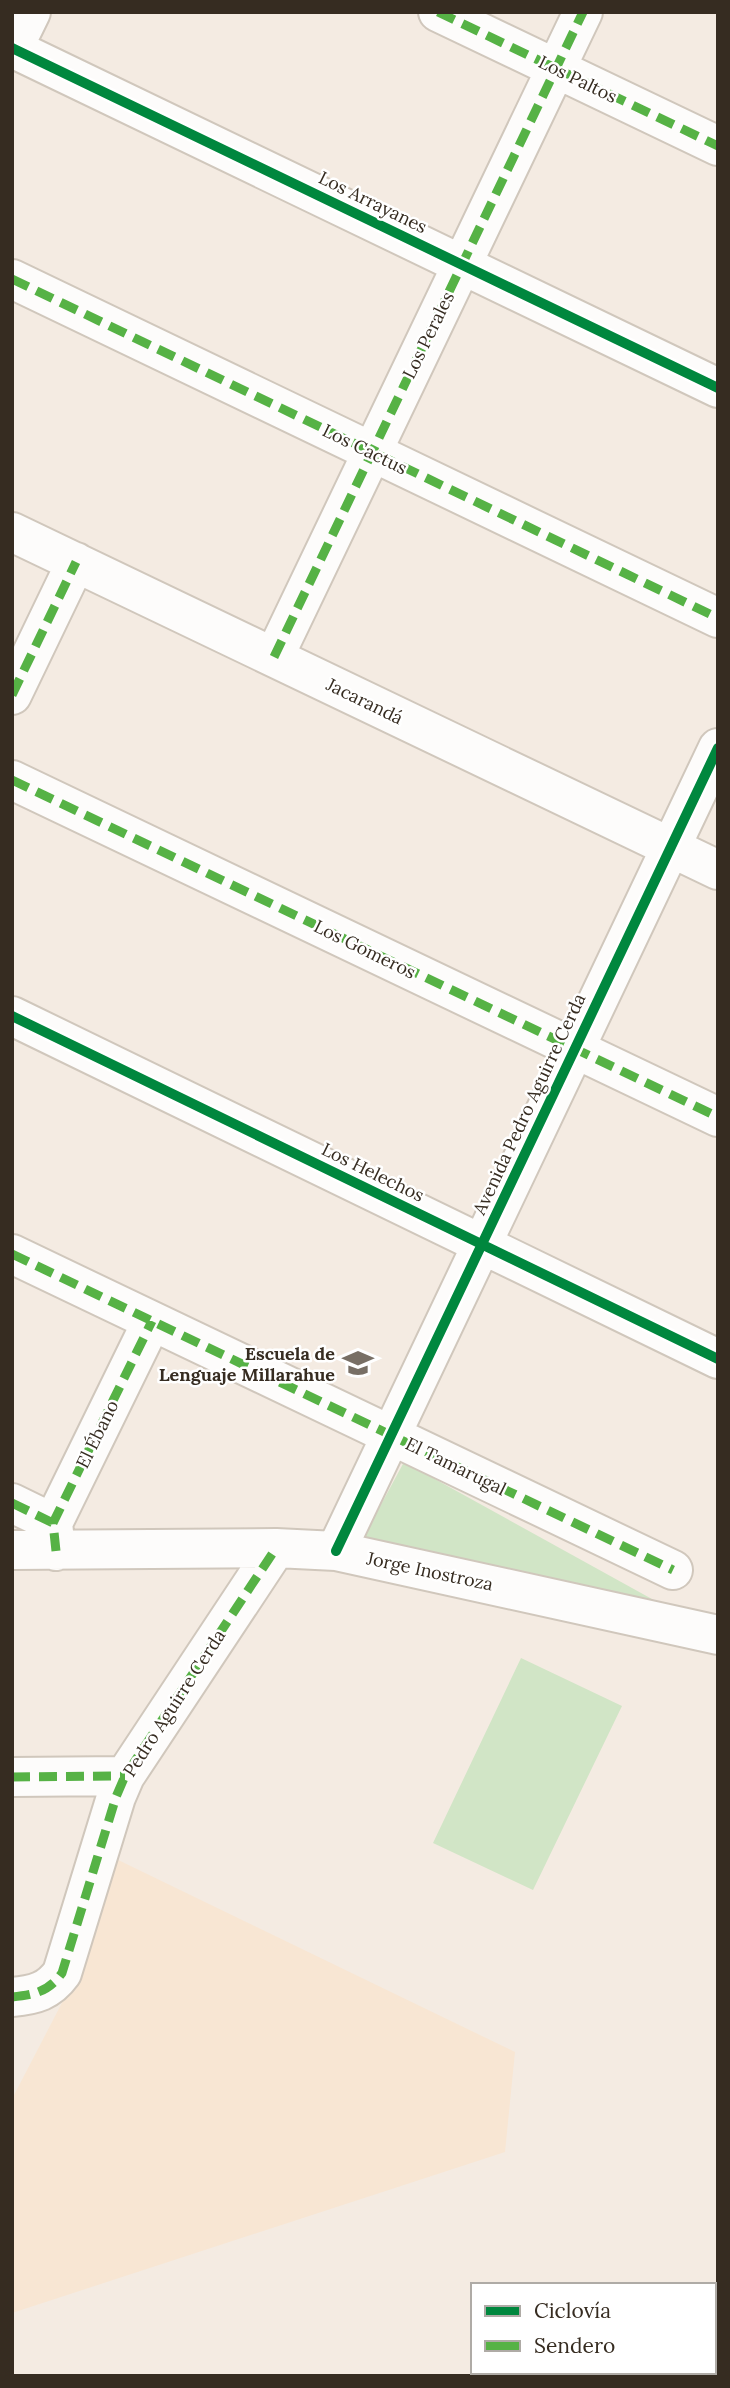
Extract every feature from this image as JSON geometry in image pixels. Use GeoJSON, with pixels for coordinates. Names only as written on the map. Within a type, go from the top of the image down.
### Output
{"type":"FeatureCollection","features":[{"type":"Feature","properties":{"kind":"street"},"geometry":{"type":"LineString","coordinates":[[13,49],[31,12]]}},
{"type":"Feature","properties":{"kind":"street","name":"Los Paltos"},"geometry":{"type":"LineString","coordinates":[[438,12],[718,146]]}},
{"type":"Feature","properties":{"kind":"street","name":"Los Perales"},"geometry":{"type":"LineString","coordinates":[[274,657],[583,12]]}},
{"type":"Feature","properties":{"kind":"street","name":"Los Arrayanes"},"geometry":{"type":"LineString","coordinates":[[13,49],[718,388]]}},
{"type":"Feature","properties":{"kind":"street","name":"Los Cactus"},"geometry":{"type":"LineString","coordinates":[[12,279],[718,618]]}},
{"type":"Feature","properties":{"kind":"street","name":"Jacarandá"},"geometry":{"type":"LineString","coordinates":[[12,532],[718,870]]}},
{"type":"Feature","properties":{"kind":"street"},"geometry":{"type":"LineString","coordinates":[[12,695],[76,562]]}},
{"type":"Feature","properties":{"kind":"street","name":"Avenida Pedro Aguirre Cerda"},"geometry":{"type":"LineString","coordinates":[[336,1551],[718,748]]}},
{"type":"Feature","properties":{"kind":"street","name":"Los Gomeros"},"geometry":{"type":"LineString","coordinates":[[12,780],[718,1117]]}},
{"type":"Feature","properties":{"kind":"street","name":"Los Helechos"},"geometry":{"type":"LineString","coordinates":[[12,1016],[718,1359]]}},
{"type":"Feature","properties":{"kind":"street","name":"El Tamarugal"},"geometry":{"type":"LineString","coordinates":[[12,1254],[673,1570]]}},
{"type":"Feature","properties":{"kind":"street","name":"El Ébano"},"geometry":{"type":"LineString","coordinates":[[55,1537],[152,1321]]}},
{"type":"Feature","properties":{"kind":"street"},"geometry":{"type":"LineString","coordinates":[[12,1503],[55,1537]]}},
{"type":"Feature","properties":{"kind":"street","name":"Jorge Inostroza"},"geometry":{"type":"LineString","coordinates":[[12,1550],[55,1537],[336,1551],[718,1635]]}},
{"type":"Feature","properties":{"kind":"street","name":"Pedro Aguirre Cerda"},"geometry":{"type":"LineString","coordinates":[[12,1997],[38,1994],[53,1986],[62,1973],[116,1797],[125,1776],[276,1548]]}},
{"type":"Feature","properties":{"kind":"street"},"geometry":{"type":"LineString","coordinates":[[12,1777],[125,1776]]}},
{"type":"Feature","properties":{"kind":"shaded area"},"geometry":{"type":"Polygon","coordinates":[[[112,1857],[515,2052],[505,2152],[12,2313],[12,2099],[65,1997],[112,1857]]]}},
{"type":"Feature","properties":{"kind":"green space"},"geometry":{"type":"Polygon","coordinates":[[[404,1462],[670,1609],[363,1538],[404,1462]]]}},
{"type":"Feature","properties":{"kind":"green space"},"geometry":{"type":"Polygon","coordinates":[[[521,1658],[622,1706],[533,1890],[433,1843],[521,1658]]]}},
{"type":"Feature","properties":{"kind":"marked path"},"geometry":{"type":"LineString","coordinates":[[438,12],[718,146]]}},
{"type":"Feature","properties":{"kind":"marked path"},"geometry":{"type":"LineString","coordinates":[[274,657],[583,12]]}},
{"type":"Feature","properties":{"kind":"marked path"},"geometry":{"type":"LineString","coordinates":[[12,279],[718,618]]}},
{"type":"Feature","properties":{"kind":"marked path"},"geometry":{"type":"LineString","coordinates":[[12,695],[76,562]]}},
{"type":"Feature","properties":{"kind":"marked path"},"geometry":{"type":"LineString","coordinates":[[12,780],[718,1117]]}},
{"type":"Feature","properties":{"kind":"marked path"},"geometry":{"type":"LineString","coordinates":[[12,1254],[673,1570]]}},
{"type":"Feature","properties":{"kind":"marked path"},"geometry":{"type":"LineString","coordinates":[[56,1551],[53,1523],[152,1321]]}},
{"type":"Feature","properties":{"kind":"marked path"},"geometry":{"type":"LineString","coordinates":[[12,1503],[53,1523]]}},
{"type":"Feature","properties":{"kind":"marked path"},"geometry":{"type":"LineString","coordinates":[[12,1997],[41,1991],[62,1973],[116,1797],[125,1776],[276,1548]]}},
{"type":"Feature","properties":{"kind":"marked path"},"geometry":{"type":"LineString","coordinates":[[12,1777],[125,1776]]}},
{"type":"Feature","properties":{"kind":"cycle path"},"geometry":{"type":"LineString","coordinates":[[12,48],[718,388]]}},
{"type":"Feature","properties":{"kind":"cycle path"},"geometry":{"type":"LineString","coordinates":[[336,1551],[718,748]]}},
{"type":"Feature","properties":{"kind":"cycle path"},"geometry":{"type":"LineString","coordinates":[[12,1016],[718,1359]]}},
{"type":"Feature","properties":{"kind":"place","name":"Escuela de Lenguaje Millarahue"},"geometry":{"type":"Point","coordinates":[358,1363]}}]}
